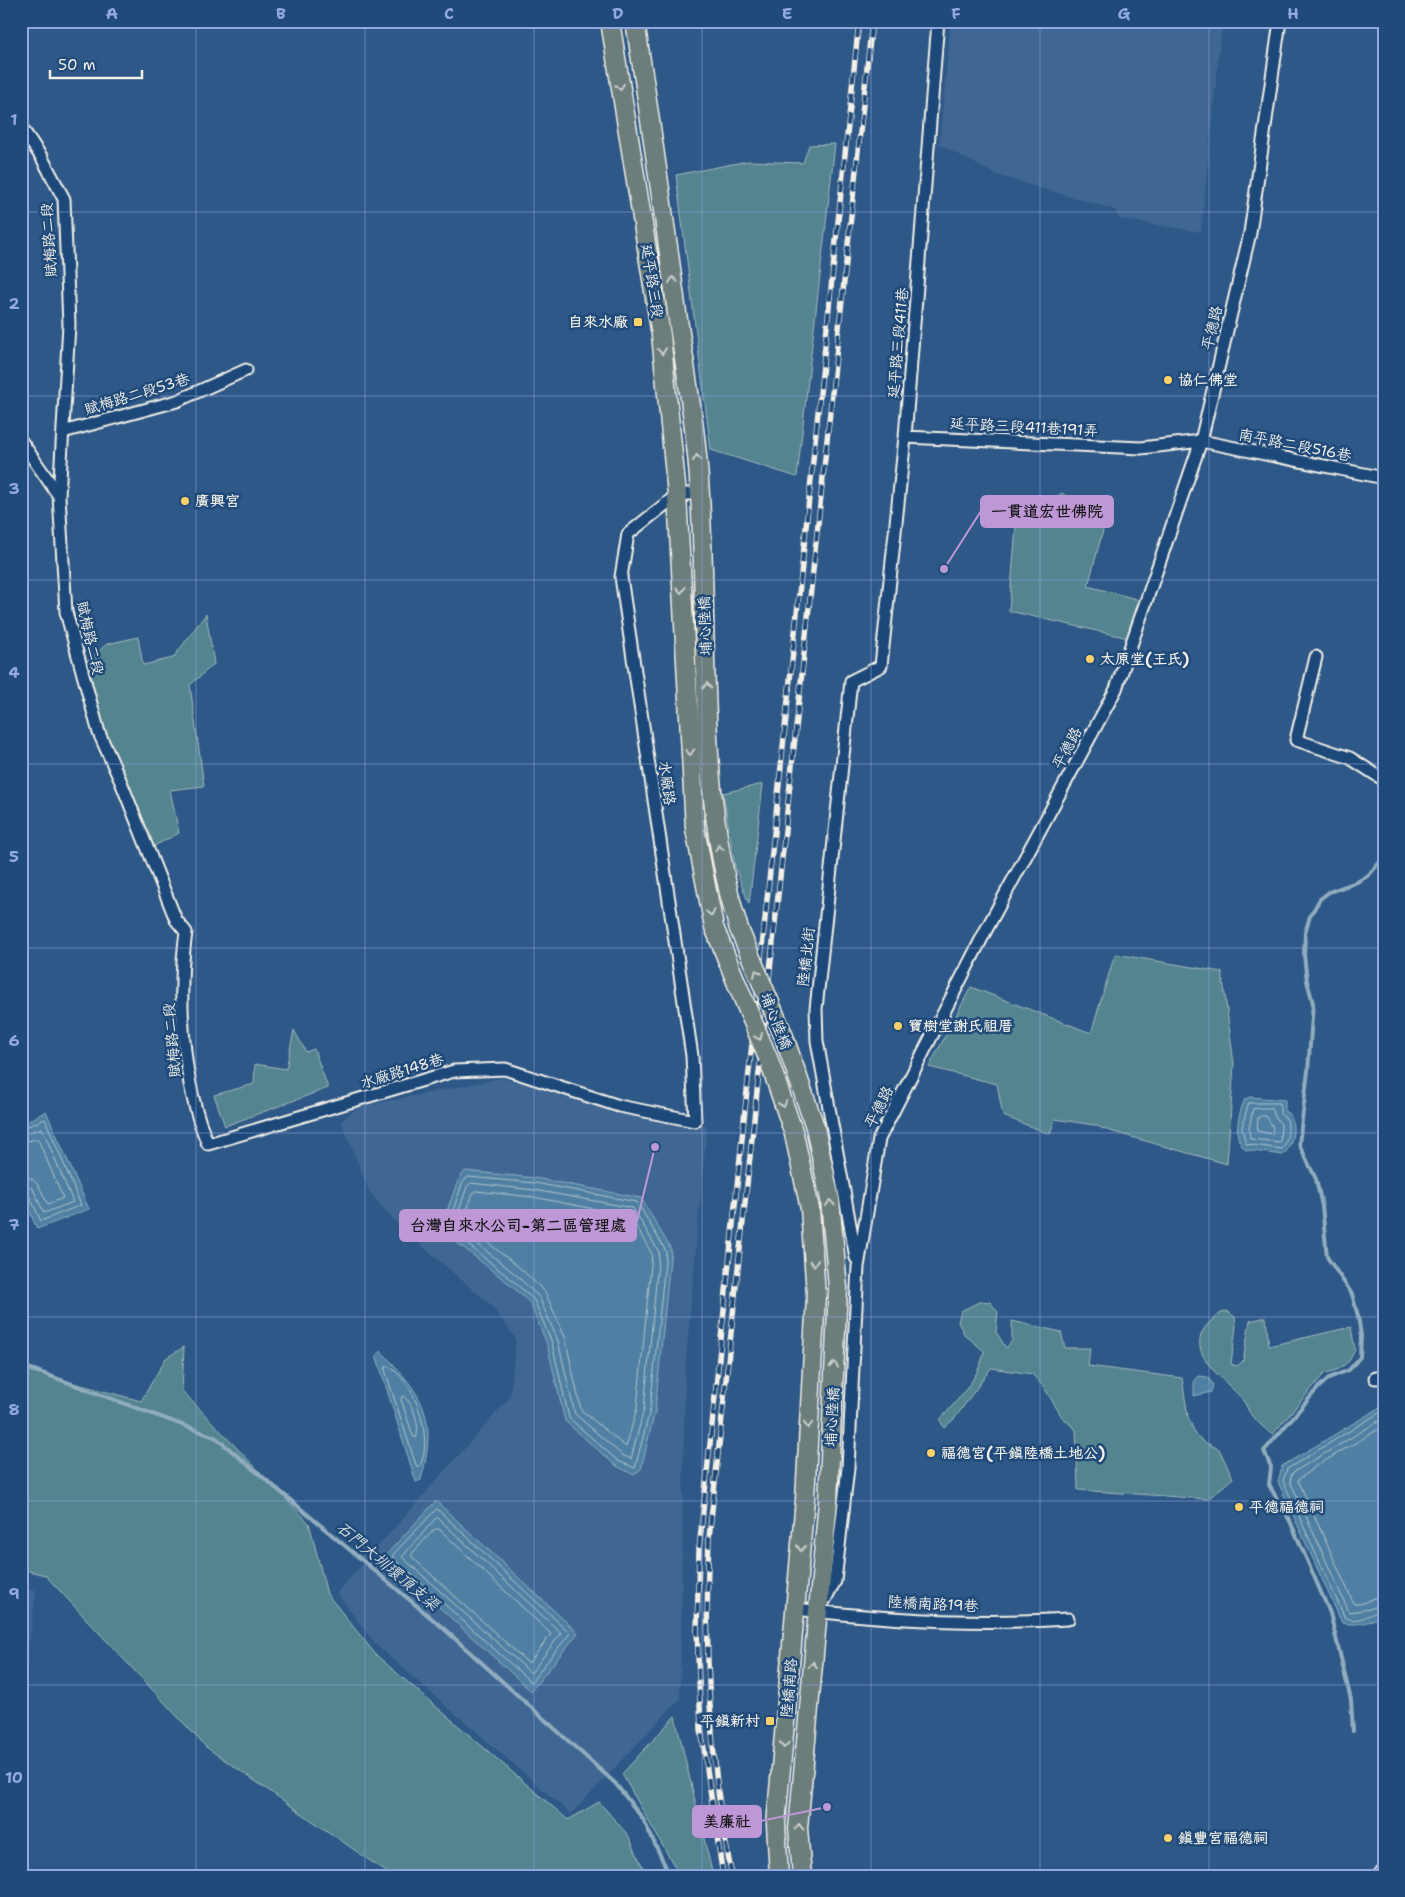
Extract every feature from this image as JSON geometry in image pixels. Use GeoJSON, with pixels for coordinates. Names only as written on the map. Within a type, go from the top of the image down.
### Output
{"type":"FeatureCollection","features":[{"type":"Feature","properties":{"kind":"main road","name":"延平路三段"},"geometry":{"type":"LineString","coordinates":[[610,21],[661,335],[677,495],[679,542]]}},
{"type":"Feature","properties":{"kind":"main road","name":"延平路三段"},"geometry":{"type":"LineString","coordinates":[[635,21],[680,328],[700,493],[703,542]]}},
{"type":"Feature","properties":{"kind":"main road"},"geometry":{"type":"LineString","coordinates":[[615,53],[640,50]]}},
{"type":"Feature","properties":{"kind":"main road","name":"埔心陸橋"},"geometry":{"type":"LineString","coordinates":[[679,542],[695,829],[714,927],[768,1058],[794,1134],[810,1209],[816,1295],[805,1500]]}},
{"type":"Feature","properties":{"kind":"main road","name":"埔心陸橋"},"geometry":{"type":"LineString","coordinates":[[703,542],[709,738],[715,826],[723,871],[739,929],[783,1034],[815,1127],[830,1200],[838,1288],[828,1501]]}},
{"type":"Feature","properties":{"kind":"main road","name":"陸橋南路"},"geometry":{"type":"LineString","coordinates":[[779,1876],[776,1824],[805,1500]]}},
{"type":"Feature","properties":{"kind":"main road","name":"陸橋南路"},"geometry":{"type":"LineString","coordinates":[[802,1876],[798,1828],[828,1501]]}},
{"type":"Feature","properties":{"kind":"street","name":"延平路三段411巷"},"geometry":{"type":"LineString","coordinates":[[881,666],[905,436],[938,21]]}},
{"type":"Feature","properties":{"kind":"street","name":"平德路"},"geometry":{"type":"LineString","coordinates":[[848,1468],[858,1266],[879,1139],[986,930],[1116,689],[1200,442],[1250,233],[1280,21]]}},
{"type":"Feature","properties":{"kind":"street","name":"賦梅路二段"},"geometry":{"type":"LineString","coordinates":[[21,126],[42,158],[64,199],[69,325],[59,496],[66,612],[99,733],[121,782],[176,920],[186,932],[183,957],[184,1040],[196,1117],[208,1144]]}},
{"type":"Feature","properties":{"kind":"street","name":"賦梅路二段53巷"},"geometry":{"type":"LineString","coordinates":[[63,432],[176,401],[246,370]]}},
{"type":"Feature","properties":{"kind":"street","name":"延平路三段411巷191弄"},"geometry":{"type":"LineString","coordinates":[[905,436],[1140,448],[1200,442]]}},
{"type":"Feature","properties":{"kind":"street"},"geometry":{"type":"LineString","coordinates":[[21,441],[59,496]]}},
{"type":"Feature","properties":{"kind":"street","name":"南平路二段516巷"},"geometry":{"type":"LineString","coordinates":[[1200,442],[1384,478]]}},
{"type":"Feature","properties":{"kind":"street"},"geometry":{"type":"LineString","coordinates":[[677,495],[700,493]]}},
{"type":"Feature","properties":{"kind":"street","name":"水廠路"},"geometry":{"type":"LineString","coordinates":[[677,495],[628,534],[621,577],[692,1056],[695,1121]]}},
{"type":"Feature","properties":{"kind":"street"},"geometry":{"type":"LineString","coordinates":[[1316,657],[1296,740],[1350,758],[1384,780]]}},
{"type":"Feature","properties":{"kind":"street","name":"陸橋北街"},"geometry":{"type":"LineString","coordinates":[[858,1266],[816,1041],[816,1009],[851,682],[881,666]]}},
{"type":"Feature","properties":{"kind":"street","name":"水廠路148巷"},"geometry":{"type":"LineString","coordinates":[[208,1144],[454,1071],[505,1069],[619,1106],[695,1121]]}},
{"type":"Feature","properties":{"kind":"street","name":"陸橋南路"},"geometry":{"type":"LineString","coordinates":[[818,1612],[835,1581],[848,1468]]}},
{"type":"Feature","properties":{"kind":"street","name":"陸橋南路19巷"},"geometry":{"type":"LineString","coordinates":[[796,1609],[935,1622],[1068,1619]]}},
{"type":"Feature","properties":{"kind":"shaded area"},"geometry":{"type":"Polygon","coordinates":[[[951,21],[1222,21],[1201,232],[1119,219],[1115,210],[996,175],[939,144],[951,21]]]}},
{"type":"Feature","properties":{"kind":"shaded area"},"geometry":{"type":"Polygon","coordinates":[[[502,1078],[614,1108],[707,1125],[685,1371],[680,1699],[571,1814],[376,1645],[337,1593],[510,1397],[516,1339],[492,1306],[402,1229],[370,1193],[341,1121],[358,1107],[502,1078]]]}},
{"type":"Feature","properties":{"kind":"shaded area"},"geometry":{"type":"Polygon","coordinates":[[[21,1587],[36,1591],[21,1705],[21,1587]]]}},
{"type":"Feature","properties":{"kind":"green space"},"geometry":{"type":"Polygon","coordinates":[[[835,144],[797,477],[711,450],[676,175],[748,161],[803,163],[809,145],[835,144]]]}},
{"type":"Feature","properties":{"kind":"green space"},"geometry":{"type":"Polygon","coordinates":[[[1062,493],[1079,505],[1108,512],[1088,586],[1140,600],[1128,638],[1009,611],[1016,527],[1062,493]]]}},
{"type":"Feature","properties":{"kind":"green space"},"geometry":{"type":"Polygon","coordinates":[[[206,614],[214,664],[190,685],[204,786],[170,790],[179,833],[154,846],[102,721],[87,661],[107,644],[138,637],[143,665],[173,658],[206,614]]]}},
{"type":"Feature","properties":{"kind":"green space"},"geometry":{"type":"Polygon","coordinates":[[[763,784],[749,904],[735,867],[723,793],[763,784]]]}},
{"type":"Feature","properties":{"kind":"green space"},"geometry":{"type":"Polygon","coordinates":[[[1115,954],[1222,972],[1234,1064],[1227,1164],[1094,1125],[1055,1119],[1050,1134],[1003,1116],[997,1084],[929,1067],[971,987],[1091,1033],[1115,954]]]}},
{"type":"Feature","properties":{"kind":"green space"},"geometry":{"type":"Polygon","coordinates":[[[294,1030],[306,1052],[314,1049],[328,1088],[225,1126],[214,1095],[254,1084],[255,1064],[286,1069],[294,1030]]]}},
{"type":"Feature","properties":{"kind":"green space"},"geometry":{"type":"Polygon","coordinates":[[[981,1301],[990,1302],[998,1312],[996,1332],[1006,1348],[1012,1341],[1012,1321],[1061,1332],[1065,1348],[1090,1348],[1088,1366],[1182,1378],[1188,1417],[1196,1435],[1204,1442],[1219,1449],[1233,1478],[1208,1499],[1078,1490],[1076,1430],[1062,1417],[1043,1386],[1032,1374],[991,1368],[955,1418],[944,1428],[940,1420],[967,1388],[982,1361],[984,1351],[964,1334],[958,1322],[961,1311],[981,1301]]]}},
{"type":"Feature","properties":{"kind":"green space"},"geometry":{"type":"Polygon","coordinates":[[[1226,1311],[1235,1317],[1236,1326],[1231,1364],[1237,1366],[1243,1361],[1250,1321],[1266,1317],[1269,1346],[1351,1327],[1355,1350],[1349,1361],[1339,1369],[1324,1374],[1272,1435],[1252,1416],[1242,1399],[1209,1365],[1203,1355],[1200,1345],[1201,1335],[1212,1320],[1226,1311]]]}},
{"type":"Feature","properties":{"kind":"green space"},"geometry":{"type":"Polygon","coordinates":[[[184,1347],[182,1391],[309,1523],[327,1594],[376,1655],[568,1820],[599,1802],[628,1835],[647,1876],[392,1876],[206,1747],[45,1575],[21,1569],[21,1369],[141,1401],[166,1358],[184,1347]]]}},
{"type":"Feature","properties":{"kind":"green space"},"geometry":{"type":"Polygon","coordinates":[[[675,1716],[713,1876],[680,1876],[622,1774],[675,1716]]]}},
{"type":"Feature","properties":{"kind":"water"},"geometry":{"type":"Polygon","coordinates":[[[1250,1097],[1285,1100],[1285,1112],[1290,1114],[1293,1130],[1289,1146],[1283,1155],[1246,1150],[1241,1145],[1238,1133],[1239,1118],[1245,1099],[1250,1097]]]}},
{"type":"Feature","properties":{"kind":"water"},"geometry":{"type":"Polygon","coordinates":[[[46,1111],[89,1209],[37,1229],[21,1190],[21,1125],[46,1111]]]}},
{"type":"Feature","properties":{"kind":"water"},"geometry":{"type":"Polygon","coordinates":[[[465,1171],[535,1178],[641,1198],[671,1249],[655,1411],[641,1469],[634,1475],[615,1465],[565,1421],[547,1344],[530,1303],[440,1229],[458,1181],[465,1171]]]}},
{"type":"Feature","properties":{"kind":"water"},"geometry":{"type":"Polygon","coordinates":[[[381,1351],[408,1381],[417,1395],[427,1423],[426,1458],[421,1480],[416,1482],[376,1355],[381,1351]]]}},
{"type":"Feature","properties":{"kind":"water"},"geometry":{"type":"Polygon","coordinates":[[[1198,1376],[1208,1377],[1213,1385],[1211,1392],[1194,1396],[1194,1380],[1198,1376]]]}},
{"type":"Feature","properties":{"kind":"water"},"geometry":{"type":"Polygon","coordinates":[[[1384,1405],[1384,1613],[1364,1623],[1342,1623],[1278,1482],[1282,1466],[1384,1405]]]}},
{"type":"Feature","properties":{"kind":"water"},"geometry":{"type":"Polygon","coordinates":[[[436,1501],[578,1633],[531,1691],[384,1557],[436,1501]]]}},
{"type":"Feature","properties":{"kind":"waterway"},"geometry":{"type":"LineString","coordinates":[[1353,1731],[1351,1700],[1330,1613],[1290,1521],[1269,1485],[1271,1467],[1264,1451],[1318,1388],[1329,1378],[1349,1370],[1360,1357],[1361,1336],[1352,1294],[1327,1257],[1322,1206],[1316,1179],[1299,1144],[1308,1071],[1313,1003],[1307,981],[1304,955],[1305,933],[1310,916],[1320,899],[1329,892],[1357,882],[1369,875],[1384,857]]}},
{"type":"Feature","properties":{"kind":"waterway","name":"石門大圳環頂支渠"},"geometry":{"type":"LineString","coordinates":[[21,1365],[215,1437],[442,1627],[615,1783],[643,1819],[670,1876]]}},
{"type":"Feature","properties":{"kind":"railway"},"geometry":{"type":"LineString","coordinates":[[723,1876],[701,1729],[697,1631],[699,1549],[859,21]]}},
{"type":"Feature","properties":{"kind":"railway"},"geometry":{"type":"LineString","coordinates":[[732,1876],[718,1792],[710,1707],[707,1623],[709,1538],[872,21]]}},
{"type":"Feature","properties":{"kind":"place","name":"自來水廠"},"geometry":{"type":"Point","coordinates":[638,322]}},
{"type":"Feature","properties":{"kind":"place","name":"協仁佛堂"},"geometry":{"type":"Point","coordinates":[1168,380]}},
{"type":"Feature","properties":{"kind":"place","name":"廣興宮"},"geometry":{"type":"Point","coordinates":[185,501]}},
{"type":"Feature","properties":{"kind":"place","name":"一貫道宏世佛院"},"geometry":{"type":"Point","coordinates":[944,569]}},
{"type":"Feature","properties":{"kind":"place","name":"太原堂(王氏)"},"geometry":{"type":"Point","coordinates":[1090,659]}},
{"type":"Feature","properties":{"kind":"place","name":"寶樹堂謝氏祖厝"},"geometry":{"type":"Point","coordinates":[898,1026]}},
{"type":"Feature","properties":{"kind":"place","name":"台灣自來水公司-第二區管理處"},"geometry":{"type":"Point","coordinates":[655,1147]}},
{"type":"Feature","properties":{"kind":"place","name":"福德宮(平鎮陸橋土地公)"},"geometry":{"type":"Point","coordinates":[931,1453]}},
{"type":"Feature","properties":{"kind":"place","name":"平德福德祠"},"geometry":{"type":"Point","coordinates":[1239,1507]}},
{"type":"Feature","properties":{"kind":"place","name":"平鎮新村"},"geometry":{"type":"Point","coordinates":[770,1721]}},
{"type":"Feature","properties":{"kind":"place","name":"美廉社"},"geometry":{"type":"Point","coordinates":[827,1807]}},
{"type":"Feature","properties":{"kind":"place","name":"鎮豐宮福德祠"},"geometry":{"type":"Point","coordinates":[1168,1838]}}]}
